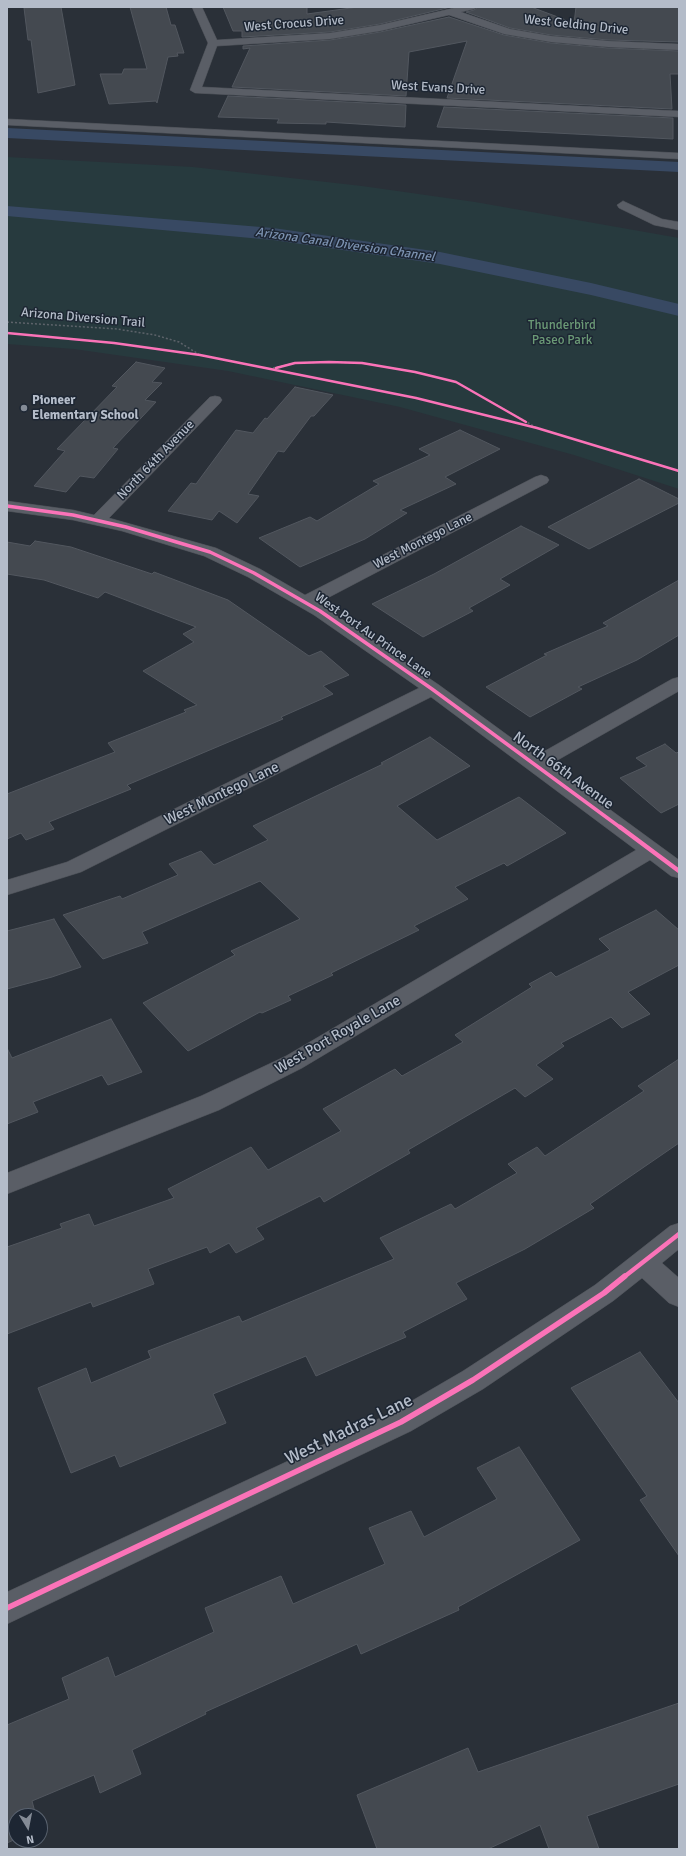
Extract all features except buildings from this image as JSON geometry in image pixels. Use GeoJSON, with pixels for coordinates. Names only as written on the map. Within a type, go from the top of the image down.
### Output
{"type":"FeatureCollection","features":[{"type":"Feature","properties":{"kind":"street"},"geometry":{"type":"LineString","coordinates":[[198,7],[213,43]]}},
{"type":"Feature","properties":{"kind":"street","name":"West Crocus Drive"},"geometry":{"type":"LineString","coordinates":[[213,43],[330,36],[471,7]]}},
{"type":"Feature","properties":{"kind":"street","name":"West Gelding Drive"},"geometry":{"type":"LineString","coordinates":[[450,12],[508,32],[544,38],[608,44],[679,48]]}},
{"type":"Feature","properties":{"kind":"street","name":"West Evans Drive"},"geometry":{"type":"LineString","coordinates":[[213,43],[195,90],[679,114]]}},
{"type":"Feature","properties":{"kind":"street"},"geometry":{"type":"LineString","coordinates":[[623,205],[658,222],[679,226]]}},
{"type":"Feature","properties":{"kind":"street","name":"North 64th Avenue"},"geometry":{"type":"LineString","coordinates":[[98,520],[215,400]]}},
{"type":"Feature","properties":{"kind":"street","name":"West Montego Lane"},"geometry":{"type":"LineString","coordinates":[[306,602],[541,480]]}},
{"type":"Feature","properties":{"kind":"street","name":"West Port Au Prince Lane"},"geometry":{"type":"LineString","coordinates":[[7,506],[98,520],[210,552],[254,572],[306,602],[432,689]]}},
{"type":"Feature","properties":{"kind":"street"},"geometry":{"type":"LineString","coordinates":[[534,765],[679,683]]}},
{"type":"Feature","properties":{"kind":"street","name":"West Montego Lane"},"geometry":{"type":"LineString","coordinates":[[7,888],[74,867],[432,689]]}},
{"type":"Feature","properties":{"kind":"street","name":"North 66th Avenue"},"geometry":{"type":"LineString","coordinates":[[432,689],[679,871]]}},
{"type":"Feature","properties":{"kind":"street","name":"West Port Royale Lane"},"geometry":{"type":"LineString","coordinates":[[7,1184],[210,1103],[294,1062],[651,850]]}},
{"type":"Feature","properties":{"kind":"street","name":"West Madras Lane"},"geometry":{"type":"LineString","coordinates":[[7,1608],[401,1422],[473,1380],[604,1293],[679,1234]]}},
{"type":"Feature","properties":{"kind":"street"},"geometry":{"type":"LineString","coordinates":[[643,1262],[679,1295]]}},
{"type":"Feature","properties":{"kind":"lane"},"geometry":{"type":"LineString","coordinates":[[7,122],[679,156]]}},
{"type":"Feature","properties":{"kind":"path"},"geometry":{"type":"LineString","coordinates":[[271,368],[295,362],[329,362],[370,364],[415,372],[456,382],[537,428]]}},
{"type":"Feature","properties":{"kind":"path"},"geometry":{"type":"LineString","coordinates":[[271,368],[288,372]]}},
{"type":"Feature","properties":{"kind":"path"},"geometry":{"type":"LineString","coordinates":[[514,423],[544,430]]}},
{"type":"Feature","properties":{"kind":"path"},"geometry":{"type":"LineString","coordinates":[[645,460],[679,471]]}},
{"type":"Feature","properties":{"kind":"path"},"geometry":{"type":"LineString","coordinates":[[652,463],[679,466]]}},
{"type":"Feature","properties":{"kind":"green space","name":"Thunderbird Paseo Park"},"geometry":{"type":"Polygon","coordinates":[[[7,157],[193,167],[362,186],[475,202],[679,238],[679,489],[574,455],[400,407],[228,371],[74,349],[7,344],[7,157]]]}},
{"type":"Feature","properties":{"kind":"waterway"},"geometry":{"type":"LineString","coordinates":[[7,133],[679,167]]}},
{"type":"Feature","properties":{"kind":"waterway","name":"Arizona Canal Diversion Channel"},"geometry":{"type":"LineString","coordinates":[[7,211],[273,234],[440,258],[591,289],[679,310]]}},
{"type":"Feature","properties":{"kind":"cycle path"},"geometry":{"type":"LineString","coordinates":[[7,333],[114,343],[200,355],[416,398],[537,428],[679,471]]}},
{"type":"Feature","properties":{"kind":"cycle path"},"geometry":{"type":"LineString","coordinates":[[276,368],[295,363],[329,362],[362,363],[415,372],[456,382],[526,422]]}},
{"type":"Feature","properties":{"kind":"cycle path"},"geometry":{"type":"LineString","coordinates":[[7,506],[73,515],[126,527],[210,552],[254,573],[320,611],[432,689],[679,871]]}},
{"type":"Feature","properties":{"kind":"cycle path"},"geometry":{"type":"LineString","coordinates":[[7,1608],[401,1422],[473,1380],[604,1293],[679,1234]]}},
{"type":"Feature","properties":{"kind":"place","name":"Pioneer Elementary School"},"geometry":{"type":"Point","coordinates":[24,408]}}]}
